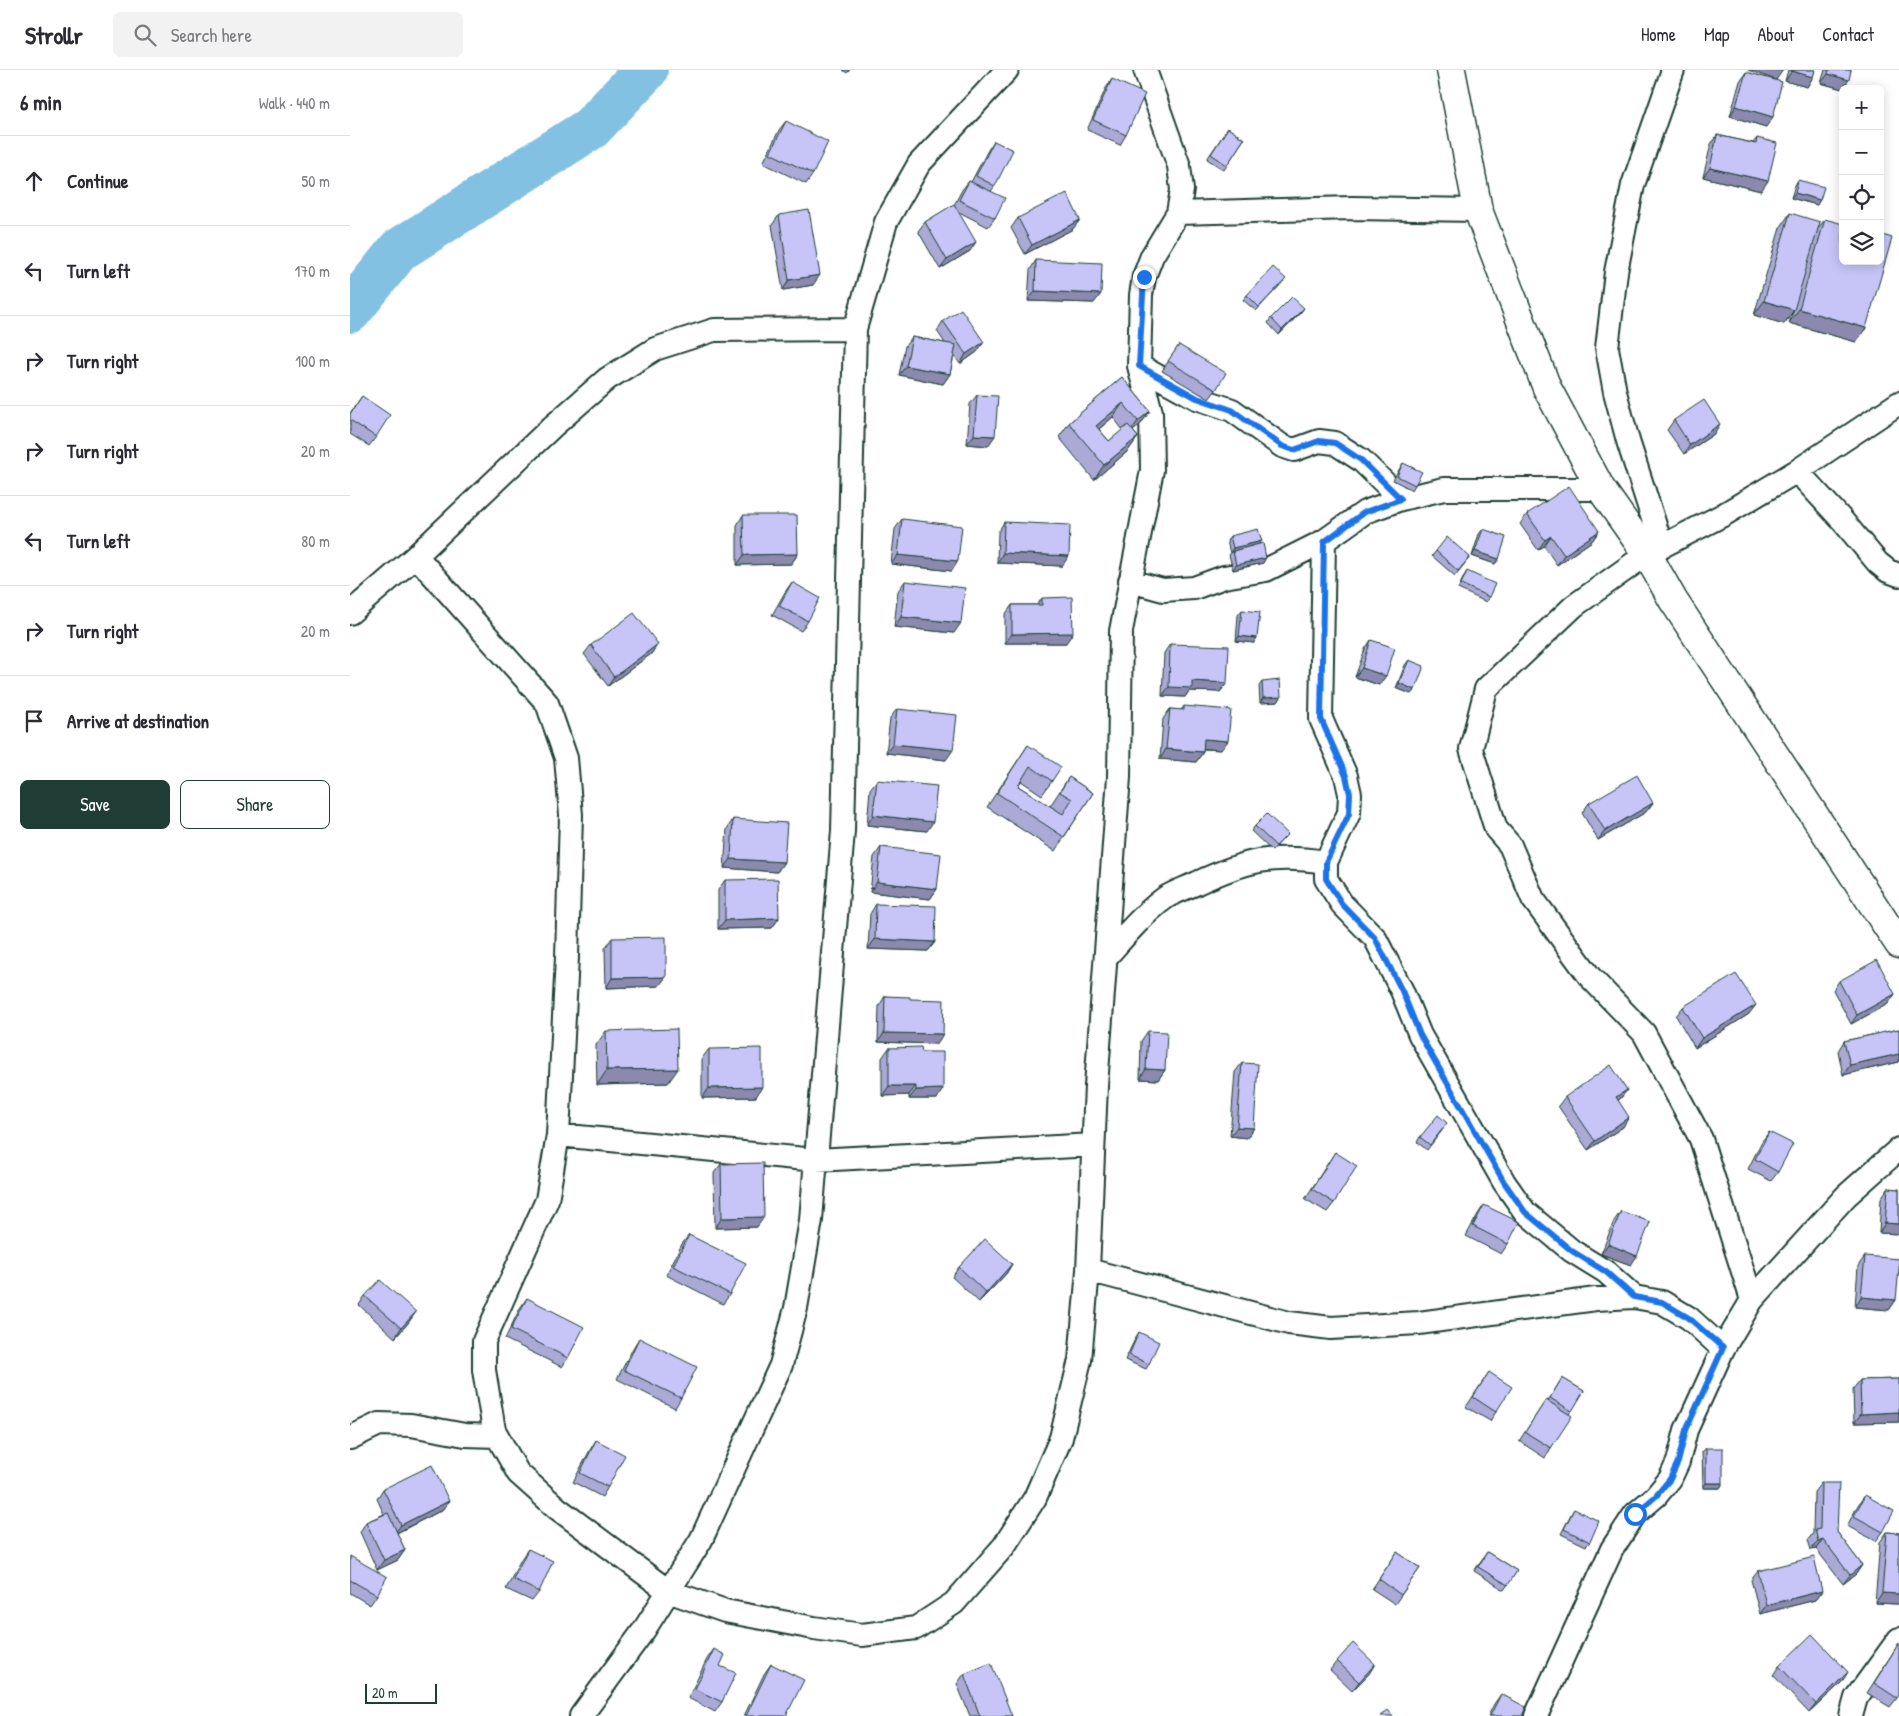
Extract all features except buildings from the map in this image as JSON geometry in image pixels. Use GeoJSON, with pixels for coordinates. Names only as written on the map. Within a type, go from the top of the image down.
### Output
{"type":"FeatureCollection","features":[{"type":"Feature","properties":{"kind":"street"},"geometry":{"type":"LineString","coordinates":[[581,1716],[644,1630],[701,1540],[781,1365],[798,1299],[811,1220],[844,831],[855,329],[886,222],[919,164],[1007,70]]}},
{"type":"Feature","properties":{"kind":"street"},"geometry":{"type":"LineString","coordinates":[[416,556],[547,703],[566,758],[571,815],[567,957],[558,1134],[547,1200],[484,1341],[484,1370],[494,1430],[518,1473],[557,1508],[668,1591],[726,1611],[862,1635],[916,1628],[954,1603],[1004,1546],[1035,1498],[1061,1438],[1080,1360],[1088,1270],[1093,1145],[1119,777],[1121,631],[1152,470],[1152,412],[1139,366],[1144,277],[1152,256],[1178,213],[1182,190],[1179,166],[1145,70]]}},
{"type":"Feature","properties":{"kind":"street"},"geometry":{"type":"LineString","coordinates":[[1451,70],[1478,210],[1547,388],[1601,489],[1655,551]]}},
{"type":"Feature","properties":{"kind":"street"},"geometry":{"type":"LineString","coordinates":[[1673,70],[1633,185],[1616,272],[1608,348],[1614,392],[1649,512],[1655,551],[1673,600],[1899,944]]}},
{"type":"Feature","properties":{"kind":"street"},"geometry":{"type":"LineString","coordinates":[[1178,213],[1352,208],[1478,210]]}},
{"type":"Feature","properties":{"kind":"street"},"geometry":{"type":"LineString","coordinates":[[350,613],[416,556],[552,427],[607,379],[655,349],[714,330],[855,329]]}},
{"type":"Feature","properties":{"kind":"street"},"geometry":{"type":"LineString","coordinates":[[1139,366],[1197,398],[1232,410],[1282,446],[1294,450],[1319,441],[1335,443],[1361,460],[1401,499]]}},
{"type":"Feature","properties":{"kind":"street"},"geometry":{"type":"LineString","coordinates":[[1752,1300],[1701,1139],[1644,1032],[1590,977],[1533,899],[1510,845],[1496,829],[1471,749],[1486,689],[1574,606],[1655,551],[1796,471],[1899,403]]}},
{"type":"Feature","properties":{"kind":"street"},"geometry":{"type":"LineString","coordinates":[[1796,471],[1842,519],[1878,563],[1888,571],[1899,575]]}},
{"type":"Feature","properties":{"kind":"street"},"geometry":{"type":"LineString","coordinates":[[1130,580],[1163,590],[1194,588],[1224,577],[1266,570],[1324,542],[1365,512],[1401,499],[1444,490],[1601,489]]}},
{"type":"Feature","properties":{"kind":"street"},"geometry":{"type":"LineString","coordinates":[[1324,542],[1321,719],[1346,776],[1350,794],[1349,814],[1326,862],[1326,879],[1342,904],[1375,938],[1434,1061],[1504,1182],[1525,1212],[1572,1251],[1606,1272],[1634,1297]]}},
{"type":"Feature","properties":{"kind":"street"},"geometry":{"type":"LineString","coordinates":[[1106,957],[1134,926],[1166,897],[1219,873],[1258,860],[1293,857],[1326,862]]}},
{"type":"Feature","properties":{"kind":"street"},"geometry":{"type":"LineString","coordinates":[[558,1134],[816,1160],[1093,1145]]}},
{"type":"Feature","properties":{"kind":"street"},"geometry":{"type":"LineString","coordinates":[[1536,1716],[1612,1550],[1635,1514],[1656,1496],[1670,1479],[1678,1462],[1686,1430],[1723,1348],[1752,1300],[1846,1196],[1899,1149]]}},
{"type":"Feature","properties":{"kind":"street"},"geometry":{"type":"LineString","coordinates":[[1088,1270],[1289,1323],[1331,1328],[1419,1324],[1596,1299],[1634,1297],[1662,1302],[1669,1306],[1689,1318],[1723,1348]]}},
{"type":"Feature","properties":{"kind":"street"},"geometry":{"type":"LineString","coordinates":[[350,1438],[379,1424],[411,1425],[465,1435],[498,1436]]}},
{"type":"Feature","properties":{"kind":"street"},"geometry":{"type":"LineString","coordinates":[[1858,1710],[1899,1639]]}},
{"type":"Feature","properties":{"kind":"waterway"},"geometry":{"type":"LineString","coordinates":[[350,311],[399,250],[591,128],[646,70]]}},
{"type":"Feature","properties":{"kind":"route"},"geometry":{"type":"LineString","coordinates":[[1144,277],[1141,295],[1139,366],[1197,398],[1232,410],[1282,446],[1294,450],[1319,441],[1335,443],[1361,460],[1401,499],[1365,512],[1324,542],[1325,579],[1321,719],[1346,776],[1350,794],[1349,814],[1326,862],[1326,879],[1342,904],[1375,938],[1402,991],[1420,1035],[1504,1182],[1525,1212],[1572,1251],[1606,1272],[1634,1297],[1662,1302],[1689,1318],[1723,1348],[1686,1430],[1678,1462],[1670,1479],[1656,1496],[1635,1514]]}}]}
